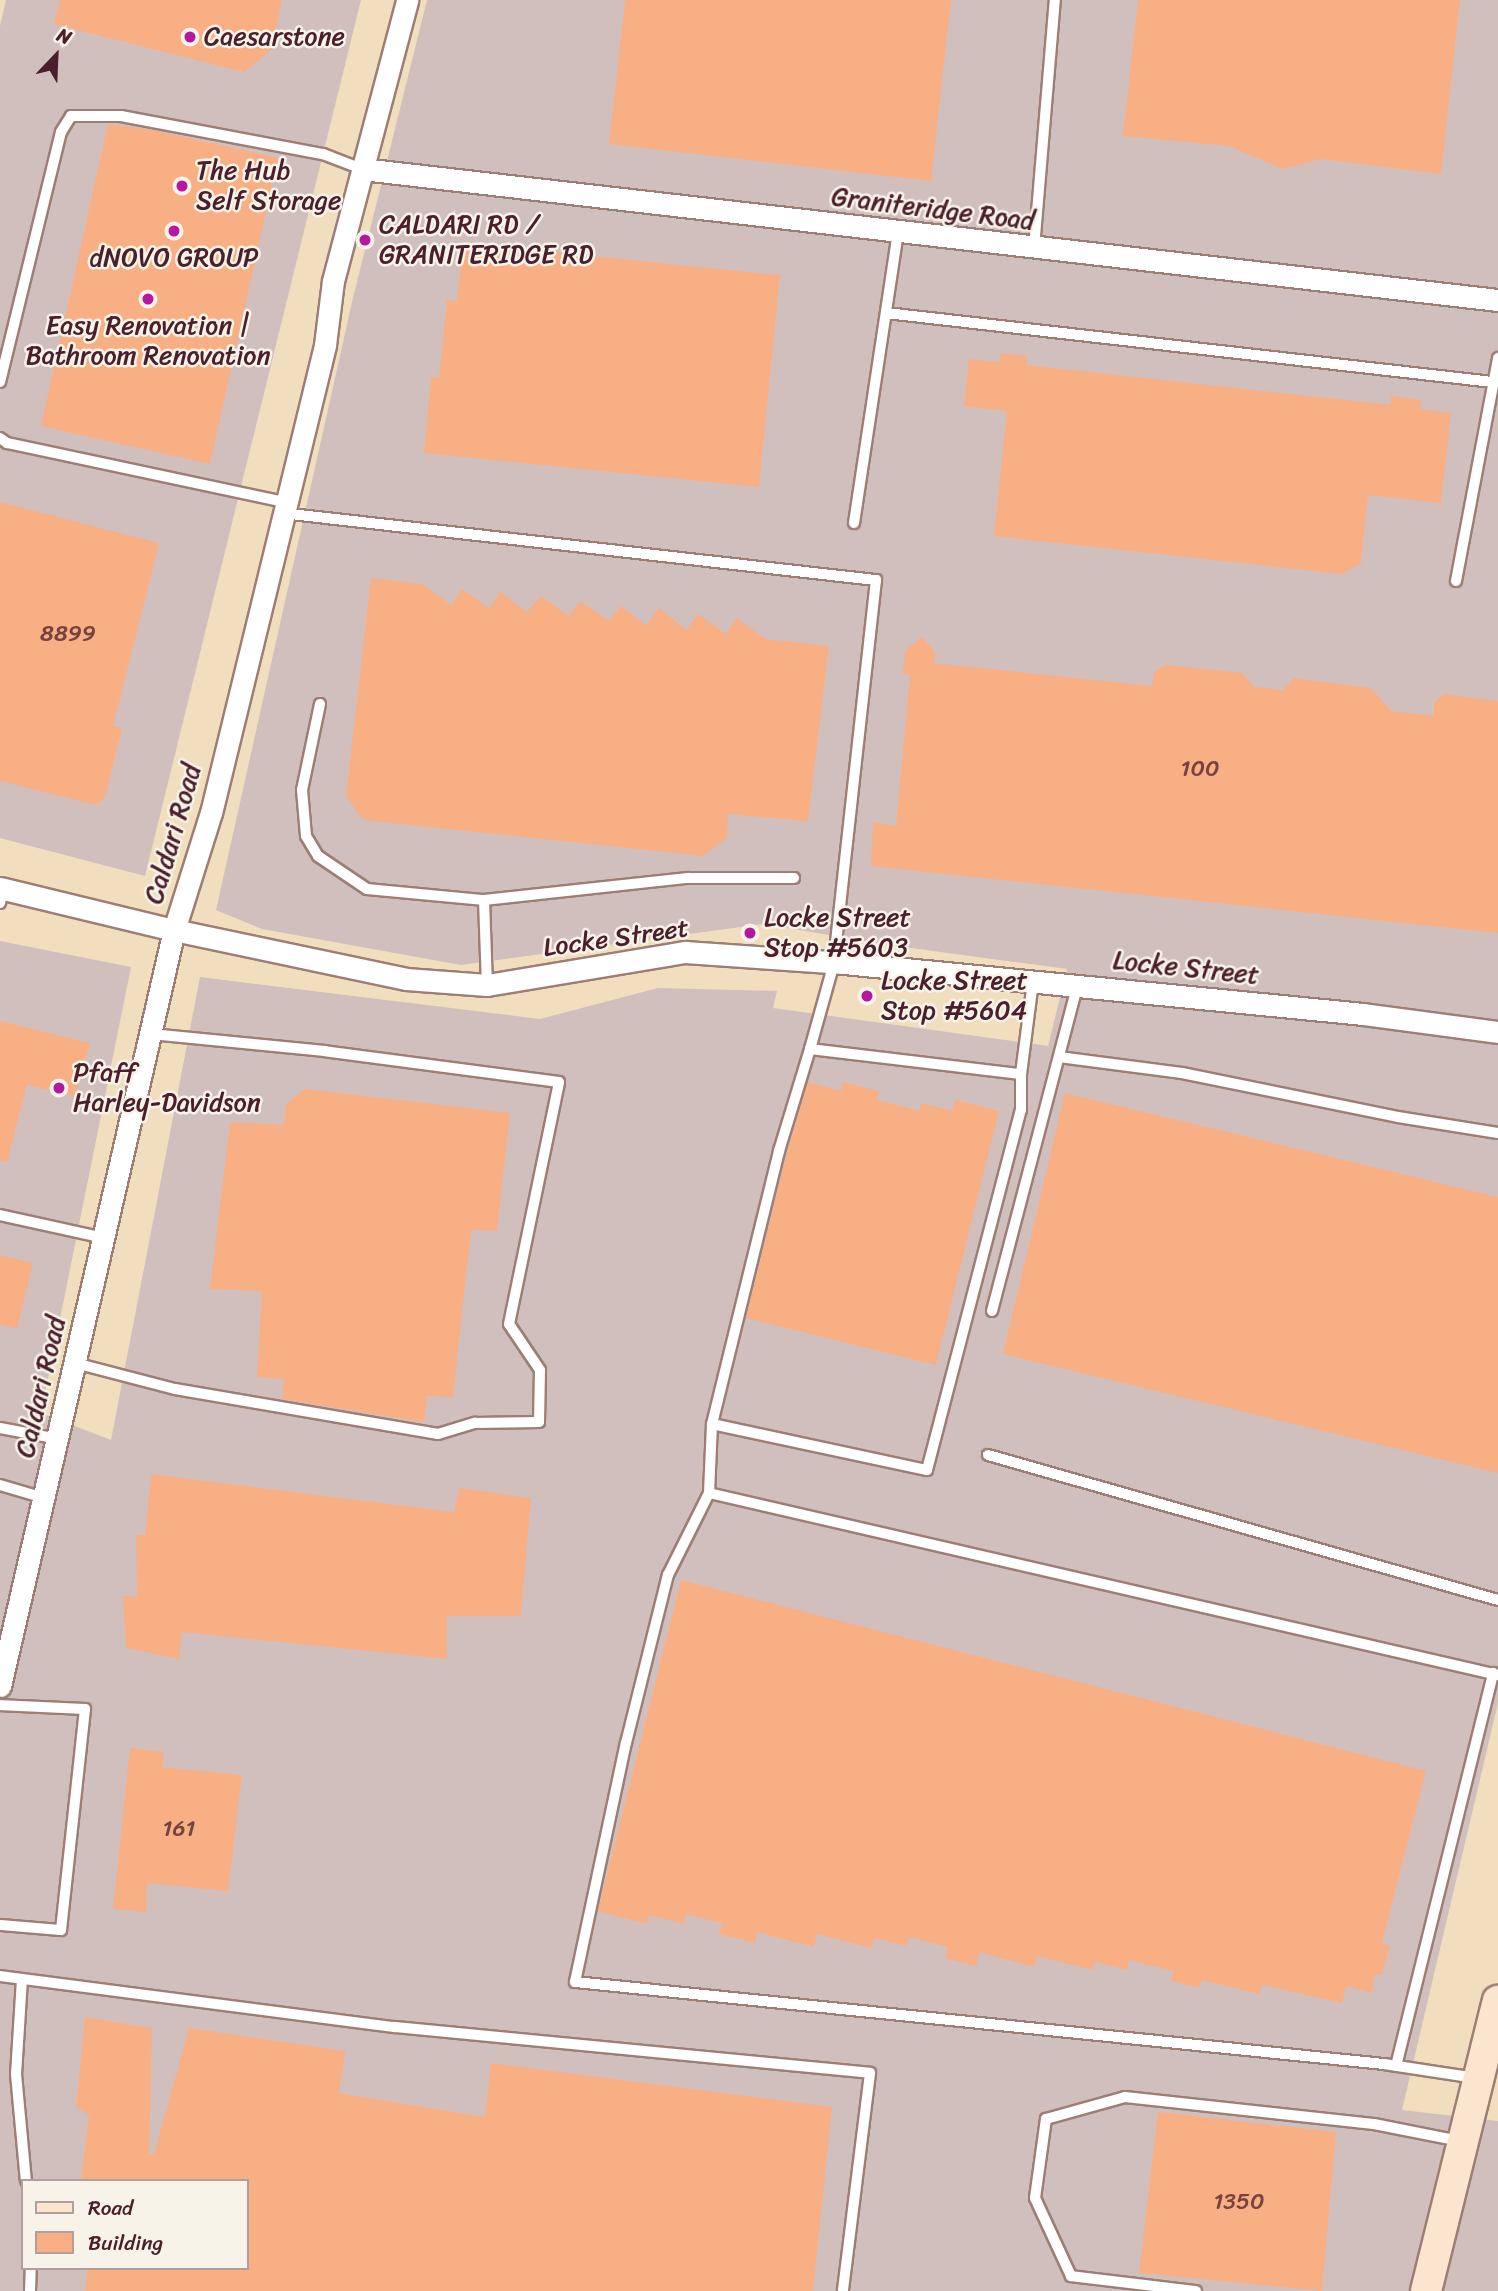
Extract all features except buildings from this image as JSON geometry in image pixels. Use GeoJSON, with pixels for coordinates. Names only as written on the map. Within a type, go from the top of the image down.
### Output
{"type":"FeatureCollection","features":[{"type":"Feature","properties":{"kind":"street","name":"Caldari Road"},"geometry":{"type":"LineString","coordinates":[[0,1686],[174,930],[211,813],[283,507],[325,345],[333,281],[407,0]]}},
{"type":"Feature","properties":{"kind":"street","name":"Graniteridge Road"},"geometry":{"type":"LineString","coordinates":[[362,169],[898,233],[1498,300]]}},
{"type":"Feature","properties":{"kind":"street","name":"Locke Street"},"geometry":{"type":"LineString","coordinates":[[1,893],[406,979],[486,985],[685,953],[834,963],[1077,986],[1363,1014],[1498,1032]]}},
{"type":"Feature","properties":{"kind":"street"},"geometry":{"type":"LineString","coordinates":[[1426,2291],[1498,2001]]}},
{"type":"Feature","properties":{"kind":"lane"},"geometry":{"type":"LineString","coordinates":[[1034,248],[1055,0]]}},
{"type":"Feature","properties":{"kind":"lane"},"geometry":{"type":"LineString","coordinates":[[0,382],[61,132],[71,116],[121,116],[323,155],[362,169]]}},
{"type":"Feature","properties":{"kind":"lane"},"geometry":{"type":"LineString","coordinates":[[854,523],[898,233]]}},
{"type":"Feature","properties":{"kind":"lane"},"geometry":{"type":"LineString","coordinates":[[886,313],[1493,382]]}},
{"type":"Feature","properties":{"kind":"lane"},"geometry":{"type":"LineString","coordinates":[[1456,581],[1498,358]]}},
{"type":"Feature","properties":{"kind":"lane"},"geometry":{"type":"LineString","coordinates":[[0,438],[7,443],[283,507],[876,580],[834,963],[779,1151],[712,1424],[709,1493],[668,1575],[626,1743],[575,1982],[1396,2066],[1479,2078]]}},
{"type":"Feature","properties":{"kind":"lane"},"geometry":{"type":"LineString","coordinates":[[320,704],[302,790],[306,836],[318,856],[368,889],[484,900],[688,878],[794,878]]}},
{"type":"Feature","properties":{"kind":"lane"},"geometry":{"type":"LineString","coordinates":[[484,900],[486,985]]}},
{"type":"Feature","properties":{"kind":"lane"},"geometry":{"type":"LineString","coordinates":[[712,1424],[927,1470],[1021,1110],[1021,1074],[1033,982]]}},
{"type":"Feature","properties":{"kind":"lane"},"geometry":{"type":"LineString","coordinates":[[992,1311],[1077,986]]}},
{"type":"Feature","properties":{"kind":"lane"},"geometry":{"type":"LineString","coordinates":[[75,1363],[175,1389],[438,1434],[475,1423],[539,1422],[540,1370],[509,1324],[559,1082],[325,1051],[150,1034]]}},
{"type":"Feature","properties":{"kind":"lane"},"geometry":{"type":"LineString","coordinates":[[810,1049],[1021,1074]]}},
{"type":"Feature","properties":{"kind":"lane"},"geometry":{"type":"LineString","coordinates":[[1059,1057],[1182,1073],[1398,1117],[1498,1133]]}},
{"type":"Feature","properties":{"kind":"lane"},"geometry":{"type":"LineString","coordinates":[[0,1215],[104,1238]]}},
{"type":"Feature","properties":{"kind":"lane"},"geometry":{"type":"LineString","coordinates":[[0,1427],[58,1439]]}},
{"type":"Feature","properties":{"kind":"lane"},"geometry":{"type":"LineString","coordinates":[[988,1455],[1498,1600]]}},
{"type":"Feature","properties":{"kind":"lane"},"geometry":{"type":"LineString","coordinates":[[0,1485],[44,1498]]}},
{"type":"Feature","properties":{"kind":"lane"},"geometry":{"type":"LineString","coordinates":[[709,1493],[1495,1674],[1396,2066]]}},
{"type":"Feature","properties":{"kind":"lane"},"geometry":{"type":"LineString","coordinates":[[0,1705],[85,1709],[61,1930],[0,1925]]}},
{"type":"Feature","properties":{"kind":"lane"},"geometry":{"type":"LineString","coordinates":[[0,1976],[395,2027],[870,2073],[843,2291]]}},
{"type":"Feature","properties":{"kind":"lane"},"geometry":{"type":"LineString","coordinates":[[22,1979],[16,2074],[26,2179]]}},
{"type":"Feature","properties":{"kind":"lane"},"geometry":{"type":"LineString","coordinates":[[1196,2291],[1071,2276],[1035,2198],[1046,2119],[1125,2097],[1374,2124],[1463,2142]]}},
{"type":"Feature","properties":{"kind":"lane"},"geometry":{"type":"LineString","coordinates":[[30,2291],[31,2270]]}},
{"type":"Feature","properties":{"kind":"shaded area"},"geometry":{"type":"Polygon","coordinates":[[[6,0],[361,0],[145,876],[0,838],[0,26],[6,0]]]}},
{"type":"Feature","properties":{"kind":"shaded area"},"geometry":{"type":"Polygon","coordinates":[[[427,0],[1498,0],[1498,1703],[1402,2110],[1498,2121],[1498,2291],[0,2291],[0,941],[131,967],[41,1413],[111,1440],[200,977],[540,1019],[658,988],[777,991],[773,1008],[1048,1046],[1067,969],[889,945],[763,924],[461,965],[262,929],[216,910],[352,302],[427,0]]]}},
{"type":"Feature","properties":{"kind":"place","name":"Caesarstone"},"geometry":{"type":"Point","coordinates":[190,37]}},
{"type":"Feature","properties":{"kind":"place","name":"The Hub Self Storage"},"geometry":{"type":"Point","coordinates":[182,186]}},
{"type":"Feature","properties":{"kind":"place","name":"dNOVO GROUP"},"geometry":{"type":"Point","coordinates":[174,231]}},
{"type":"Feature","properties":{"kind":"place","name":"CALDARI RD / GRANITERIDGE RD"},"geometry":{"type":"Point","coordinates":[365,240]}},
{"type":"Feature","properties":{"kind":"place","name":"Easy Renovation | Bathroom Renovation"},"geometry":{"type":"Point","coordinates":[148,299]}},
{"type":"Feature","properties":{"kind":"place","name":"Locke Street Stop #5603"},"geometry":{"type":"Point","coordinates":[750,933]}},
{"type":"Feature","properties":{"kind":"place","name":"Locke Street Stop #5604"},"geometry":{"type":"Point","coordinates":[867,996]}},
{"type":"Feature","properties":{"kind":"place","name":"Pfaff Harley-Davidson"},"geometry":{"type":"Point","coordinates":[59,1088]}}]}
